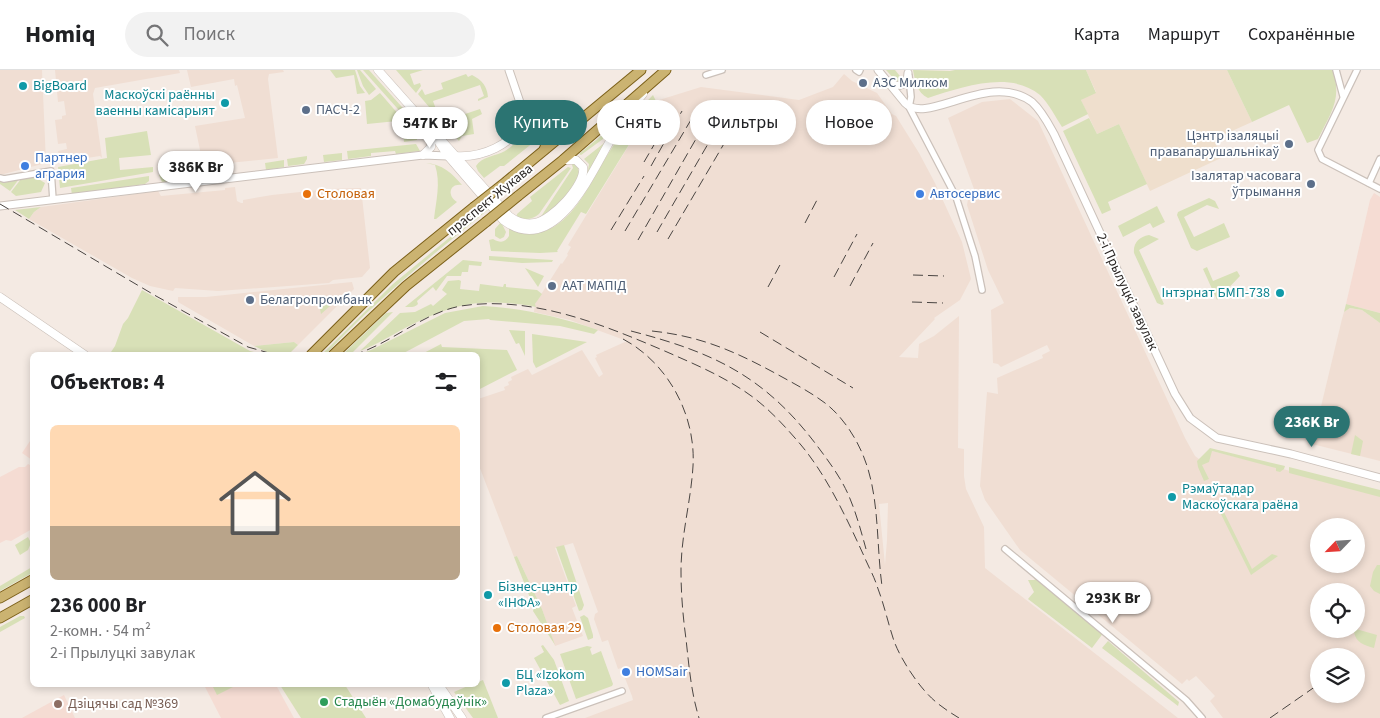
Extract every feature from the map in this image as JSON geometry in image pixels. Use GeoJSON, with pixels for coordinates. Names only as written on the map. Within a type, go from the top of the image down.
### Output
{"type":"FeatureCollection","features":[{"type":"Feature","properties":{"kind":"main road"},"geometry":{"type":"LineString","coordinates":[[378,70],[509,216],[519,222],[533,224],[546,218],[561,207],[571,194],[582,174],[583,166],[579,162],[570,159],[563,160]]}},
{"type":"Feature","properties":{"kind":"main road","name":"праспект Жукава"},"geometry":{"type":"LineString","coordinates":[[587,115],[641,70]]}},
{"type":"Feature","properties":{"kind":"main road","name":"праспект Жукава"},"geometry":{"type":"LineString","coordinates":[[337,352],[406,286],[563,160],[666,70]]}},
{"type":"Feature","properties":{"kind":"main road"},"geometry":{"type":"LineString","coordinates":[[431,130],[448,156],[503,220],[511,226],[523,230],[535,229],[546,226],[573,204],[625,116],[654,80]]}},
{"type":"Feature","properties":{"kind":"main road"},"geometry":{"type":"LineString","coordinates":[[424,155],[431,147],[431,130]]}},
{"type":"Feature","properties":{"kind":"main road"},"geometry":{"type":"LineString","coordinates":[[448,156],[469,157],[490,151],[501,145]]}},
{"type":"Feature","properties":{"kind":"main road"},"geometry":{"type":"LineString","coordinates":[[544,150],[545,145]]}},
{"type":"Feature","properties":{"kind":"main road","name":"праспект Жукава"},"geometry":{"type":"LineString","coordinates":[[314,352],[394,272],[550,145]]}},
{"type":"Feature","properties":{"kind":"main road"},"geometry":{"type":"LineString","coordinates":[[458,157],[456,160],[458,166]]}},
{"type":"Feature","properties":{"kind":"main road"},"geometry":{"type":"LineString","coordinates":[[467,167],[469,157]]}},
{"type":"Feature","properties":{"kind":"main road"},"geometry":{"type":"LineString","coordinates":[[0,297],[81,352]]}},
{"type":"Feature","properties":{"kind":"main road"},"geometry":{"type":"LineString","coordinates":[[340,324],[349,339]]}},
{"type":"Feature","properties":{"kind":"main road"},"geometry":{"type":"LineString","coordinates":[[0,598],[30,581]]}},
{"type":"Feature","properties":{"kind":"main road"},"geometry":{"type":"LineString","coordinates":[[0,618],[30,601]]}},
{"type":"Feature","properties":{"kind":"main road"},"geometry":{"type":"LineString","coordinates":[[433,687],[450,718]]}},
{"type":"Feature","properties":{"kind":"main road"},"geometry":{"type":"LineString","coordinates":[[440,687],[462,718]]}},
{"type":"Feature","properties":{"kind":"street"},"geometry":{"type":"LineString","coordinates":[[509,70],[519,100]]}},
{"type":"Feature","properties":{"kind":"street"},"geometry":{"type":"LineString","coordinates":[[706,75],[722,70]]}},
{"type":"Feature","properties":{"kind":"street"},"geometry":{"type":"LineString","coordinates":[[856,70],[858,72],[860,70]]}},
{"type":"Feature","properties":{"kind":"street"},"geometry":{"type":"LineString","coordinates":[[878,70],[909,107],[956,197],[975,256],[982,290]]}},
{"type":"Feature","properties":{"kind":"street"},"geometry":{"type":"LineString","coordinates":[[1336,70],[1343,96]]}},
{"type":"Feature","properties":{"kind":"street"},"geometry":{"type":"LineString","coordinates":[[1357,70],[1318,150],[1322,159],[1380,188]]}},
{"type":"Feature","properties":{"kind":"street"},"geometry":{"type":"LineString","coordinates":[[887,81],[894,85],[902,85],[907,82],[908,71]]}},
{"type":"Feature","properties":{"kind":"street"},"geometry":{"type":"LineString","coordinates":[[908,71],[911,97],[909,107]]}},
{"type":"Feature","properties":{"kind":"street","name":"2-і Прылуцкі завулак"},"geometry":{"type":"LineString","coordinates":[[909,107],[922,109],[976,91],[996,89],[1006,89],[1032,102],[1045,117],[1054,134],[1175,394],[1190,418],[1217,438],[1291,454],[1380,478]]}},
{"type":"Feature","properties":{"kind":"street"},"geometry":{"type":"LineString","coordinates":[[0,206],[424,155],[448,156]]}},
{"type":"Feature","properties":{"kind":"street"},"geometry":{"type":"LineString","coordinates":[[1368,183],[1380,159]]}},
{"type":"Feature","properties":{"kind":"street"},"geometry":{"type":"LineString","coordinates":[[0,178],[4,179],[51,171],[53,200]]}},
{"type":"Feature","properties":{"kind":"street"},"geometry":{"type":"LineString","coordinates":[[1006,549],[1186,700],[1202,718]]}},
{"type":"Feature","properties":{"kind":"street"},"geometry":{"type":"LineString","coordinates":[[546,718],[622,691]]}},
{"type":"Feature","properties":{"kind":"shaded area"},"geometry":{"type":"Polygon","coordinates":[[[0,70],[42,70],[46,163],[0,175],[0,70]]]}},
{"type":"Feature","properties":{"kind":"shaded area"},"geometry":{"type":"Polygon","coordinates":[[[55,70],[179,70],[180,73],[95,88],[93,94],[102,158],[100,156],[60,162],[58,151],[67,149],[66,143],[58,144],[55,120],[62,119],[62,116],[66,115],[64,101],[58,102],[55,70]]]}},
{"type":"Feature","properties":{"kind":"shaded area"},"geometry":{"type":"Polygon","coordinates":[[[187,70],[283,70],[284,72],[269,74],[268,79],[278,158],[200,166],[200,150],[195,126],[245,118],[234,79],[191,87],[187,70]]]}},
{"type":"Feature","properties":{"kind":"shaded area"},"geometry":{"type":"Polygon","coordinates":[[[1086,70],[1227,70],[1252,122],[1214,139],[1221,158],[1150,191],[1119,124],[1097,134],[1081,100],[1096,92],[1086,70]]]}},
{"type":"Feature","properties":{"kind":"shaded area"},"geometry":{"type":"Polygon","coordinates":[[[844,74],[852,81],[877,93],[882,100],[806,100],[806,145],[892,145],[892,114],[896,116],[935,183],[962,242],[971,279],[960,300],[934,318],[899,357],[918,358],[919,344],[934,336],[959,316],[958,448],[964,449],[966,489],[984,527],[985,568],[1178,718],[585,718],[633,700],[632,696],[621,668],[618,669],[608,640],[602,642],[594,619],[595,614],[598,612],[573,543],[555,548],[576,606],[572,608],[583,636],[555,646],[542,609],[517,556],[514,557],[480,468],[480,398],[505,390],[504,387],[509,385],[508,382],[512,380],[511,377],[528,369],[532,375],[582,350],[599,377],[603,374],[595,358],[597,357],[596,355],[627,341],[570,320],[534,312],[535,304],[568,255],[571,247],[568,245],[629,145],[680,145],[680,100],[659,100],[701,87],[799,100],[833,87],[844,74]],[[888,503],[879,504],[885,565],[888,503]]]}},
{"type":"Feature","properties":{"kind":"shaded area"},"geometry":{"type":"Polygon","coordinates":[[[1010,99],[1038,121],[1195,456],[1199,459],[1212,451],[1380,494],[1380,718],[1223,718],[1210,701],[1215,696],[1196,676],[1189,681],[1187,679],[1182,684],[1020,550],[985,500],[980,486],[987,392],[998,394],[997,378],[1043,358],[1042,355],[1050,351],[1047,345],[1001,367],[993,363],[991,310],[1004,303],[988,270],[967,205],[969,194],[974,189],[948,118],[982,102],[1010,99]]]}},
{"type":"Feature","properties":{"kind":"shaded area"},"geometry":{"type":"Polygon","coordinates":[[[235,187],[237,201],[241,203],[243,203],[243,200],[272,195],[328,189],[361,188],[370,268],[362,277],[333,280],[329,283],[218,291],[175,288],[173,291],[150,286],[132,278],[29,219],[41,207],[158,191],[161,196],[225,190],[225,188],[235,187]]]}},
{"type":"Feature","properties":{"kind":"shaded area"},"geometry":{"type":"Polygon","coordinates":[[[1374,193],[1380,197],[1380,313],[1346,304],[1370,200],[1374,193]]]}},
{"type":"Feature","properties":{"kind":"shaded area"},"geometry":{"type":"Polygon","coordinates":[[[352,282],[354,289],[298,345],[294,342],[254,346],[178,302],[178,297],[206,297],[352,282]]]}},
{"type":"Feature","properties":{"kind":"shaded area"},"geometry":{"type":"Polygon","coordinates":[[[1350,308],[1362,310],[1380,323],[1380,461],[1312,444],[1342,319],[1344,312],[1350,308]]]}},
{"type":"Feature","properties":{"kind":"shaded area"},"geometry":{"type":"Polygon","coordinates":[[[30,441],[30,459],[22,453],[30,441]]]}},
{"type":"Feature","properties":{"kind":"shaded area"},"geometry":{"type":"Polygon","coordinates":[[[28,464],[30,465],[30,530],[11,541],[6,540],[0,543],[0,477],[19,467],[25,467],[28,464]]]}},
{"type":"Feature","properties":{"kind":"shaded area"},"geometry":{"type":"Polygon","coordinates":[[[205,687],[277,687],[294,718],[221,718],[205,687]]]}},
{"type":"Feature","properties":{"kind":"shaded area","name":"Дзіцячы сад №369"},"geometry":{"type":"Polygon","coordinates":[[[64,695],[75,718],[22,718],[31,713],[64,695]]]}},
{"type":"Feature","properties":{"kind":"green space"},"geometry":{"type":"Polygon","coordinates":[[[330,70],[355,70],[360,86],[365,93],[357,94],[354,75],[336,78],[330,70]]]}},
{"type":"Feature","properties":{"kind":"green space"},"geometry":{"type":"Polygon","coordinates":[[[357,70],[360,70],[376,89],[369,95],[363,86],[357,70]]]}},
{"type":"Feature","properties":{"kind":"green space"},"geometry":{"type":"Polygon","coordinates":[[[363,70],[369,70],[425,133],[422,136],[363,70]]]}},
{"type":"Feature","properties":{"kind":"green space"},"geometry":{"type":"Polygon","coordinates":[[[396,70],[423,70],[410,74],[414,85],[420,83],[421,86],[416,93],[396,70]]]}},
{"type":"Feature","properties":{"kind":"green space"},"geometry":{"type":"Polygon","coordinates":[[[886,70],[895,70],[904,81],[895,80],[886,70]]]}},
{"type":"Feature","properties":{"kind":"green space"},"geometry":{"type":"Polygon","coordinates":[[[913,70],[1086,70],[1096,93],[1081,100],[1088,114],[1062,127],[1040,95],[1015,83],[986,83],[956,89],[928,98],[919,90],[913,70]]]}},
{"type":"Feature","properties":{"kind":"green space"},"geometry":{"type":"Polygon","coordinates":[[[1227,70],[1333,70],[1336,98],[1318,139],[1307,143],[1289,105],[1252,122],[1227,70]]]}},
{"type":"Feature","properties":{"kind":"green space"},"geometry":{"type":"Polygon","coordinates":[[[466,74],[468,77],[472,75],[481,81],[488,97],[478,101],[478,99],[484,96],[480,85],[433,101],[437,112],[445,110],[446,112],[441,121],[418,94],[422,89],[425,95],[443,89],[441,83],[466,74]]]}},
{"type":"Feature","properties":{"kind":"green space"},"geometry":{"type":"Polygon","coordinates":[[[380,93],[406,123],[398,127],[397,121],[367,124],[365,101],[371,100],[380,93]]]}},
{"type":"Feature","properties":{"kind":"green space"},"geometry":{"type":"Polygon","coordinates":[[[653,95],[656,100],[648,100],[653,95]]]}},
{"type":"Feature","properties":{"kind":"green space"},"geometry":{"type":"Polygon","coordinates":[[[480,109],[482,114],[472,119],[474,134],[462,136],[459,141],[441,121],[446,113],[450,125],[458,122],[456,117],[480,109]]]}},
{"type":"Feature","properties":{"kind":"green space"},"geometry":{"type":"Polygon","coordinates":[[[1089,118],[1097,134],[1119,124],[1147,184],[1108,202],[1111,210],[1102,214],[1063,131],[1089,118]]]}},
{"type":"Feature","properties":{"kind":"green space"},"geometry":{"type":"Polygon","coordinates":[[[409,126],[417,140],[404,142],[403,132],[409,126]]]}},
{"type":"Feature","properties":{"kind":"green space"},"geometry":{"type":"Polygon","coordinates":[[[147,131],[151,155],[119,158],[120,170],[153,167],[153,172],[60,188],[58,167],[107,158],[105,138],[147,131]]]}},
{"type":"Feature","properties":{"kind":"green space"},"geometry":{"type":"Polygon","coordinates":[[[597,139],[597,143],[581,155],[579,154],[597,139]]]}},
{"type":"Feature","properties":{"kind":"green space"},"geometry":{"type":"Polygon","coordinates":[[[416,144],[420,151],[396,154],[395,151],[371,153],[371,156],[348,159],[347,151],[416,144]]]}},
{"type":"Feature","properties":{"kind":"green space"},"geometry":{"type":"Polygon","coordinates":[[[513,145],[530,145],[504,166],[500,166],[484,178],[476,166],[478,163],[505,151],[513,145]]]}},
{"type":"Feature","properties":{"kind":"green space"},"geometry":{"type":"Polygon","coordinates":[[[602,145],[605,145],[572,200],[547,223],[535,225],[570,198],[588,170],[589,164],[584,159],[602,145]]]}},
{"type":"Feature","properties":{"kind":"green space"},"geometry":{"type":"Polygon","coordinates":[[[614,145],[629,145],[586,214],[581,212],[558,252],[491,251],[489,240],[504,241],[509,236],[509,228],[528,233],[544,231],[558,224],[581,199],[614,145]]]}},
{"type":"Feature","properties":{"kind":"green space"},"geometry":{"type":"Polygon","coordinates":[[[342,153],[342,160],[324,162],[323,155],[342,153]]]}},
{"type":"Feature","properties":{"kind":"green space"},"geometry":{"type":"Polygon","coordinates":[[[307,156],[304,164],[288,166],[287,159],[307,156]]]}},
{"type":"Feature","properties":{"kind":"green space"},"geometry":{"type":"Polygon","coordinates":[[[284,160],[284,167],[266,170],[265,163],[284,160]]]}},
{"type":"Feature","properties":{"kind":"green space"},"geometry":{"type":"Polygon","coordinates":[[[426,163],[437,165],[446,170],[462,185],[454,186],[451,190],[452,197],[457,202],[436,219],[434,219],[438,192],[437,172],[435,165],[426,163]]]}},
{"type":"Feature","properties":{"kind":"green space"},"geometry":{"type":"Polygon","coordinates":[[[573,163],[578,168],[579,173],[573,187],[564,200],[540,218],[573,168],[573,163]]]}},
{"type":"Feature","properties":{"kind":"green space"},"geometry":{"type":"Polygon","coordinates":[[[568,167],[571,168],[539,214],[528,219],[517,217],[517,214],[532,201],[530,197],[568,167]]]}},
{"type":"Feature","properties":{"kind":"green space"},"geometry":{"type":"Polygon","coordinates":[[[195,170],[196,178],[162,182],[159,175],[195,170]]]}},
{"type":"Feature","properties":{"kind":"green space"},"geometry":{"type":"Polygon","coordinates":[[[149,176],[149,181],[145,184],[72,195],[71,188],[149,176]]]}},
{"type":"Feature","properties":{"kind":"green space"},"geometry":{"type":"Polygon","coordinates":[[[32,177],[45,183],[41,192],[16,196],[11,192],[21,179],[32,177]]]}},
{"type":"Feature","properties":{"kind":"green space"},"geometry":{"type":"Polygon","coordinates":[[[19,179],[10,191],[0,184],[0,181],[19,179]]]}},
{"type":"Feature","properties":{"kind":"green space"},"geometry":{"type":"Polygon","coordinates":[[[1209,198],[1215,201],[1219,209],[1207,205],[1184,217],[1194,237],[1224,223],[1230,237],[1197,251],[1191,248],[1177,215],[1178,212],[1209,198]]]}},
{"type":"Feature","properties":{"kind":"green space"},"geometry":{"type":"Polygon","coordinates":[[[488,206],[489,209],[404,279],[328,352],[324,352],[393,284],[488,206]]]}},
{"type":"Feature","properties":{"kind":"green space"},"geometry":{"type":"Polygon","coordinates":[[[1157,206],[1165,222],[1153,228],[1150,223],[1123,237],[1118,226],[1157,206]]]}},
{"type":"Feature","properties":{"kind":"green space"},"geometry":{"type":"Polygon","coordinates":[[[41,207],[29,219],[15,210],[41,207]]]}},
{"type":"Feature","properties":{"kind":"green space"},"geometry":{"type":"Polygon","coordinates":[[[501,222],[506,232],[504,237],[500,239],[495,236],[495,229],[501,222]]]}},
{"type":"Feature","properties":{"kind":"green space"},"geometry":{"type":"Polygon","coordinates":[[[1149,235],[1159,239],[1139,250],[1164,304],[1162,305],[1157,303],[1134,253],[1137,241],[1149,235]]]}},
{"type":"Feature","properties":{"kind":"green space"},"geometry":{"type":"Polygon","coordinates":[[[489,256],[553,260],[552,262],[522,263],[489,260],[489,256]]]}},
{"type":"Feature","properties":{"kind":"green space"},"geometry":{"type":"Polygon","coordinates":[[[463,260],[482,262],[481,266],[469,265],[468,272],[462,272],[461,276],[447,276],[436,291],[433,287],[417,301],[417,305],[405,307],[463,260]]]}},
{"type":"Feature","properties":{"kind":"green space"},"geometry":{"type":"Polygon","coordinates":[[[1207,267],[1213,281],[1237,271],[1240,276],[1217,300],[1203,269],[1207,267]]]}},
{"type":"Feature","properties":{"kind":"green space"},"geometry":{"type":"Polygon","coordinates":[[[525,268],[544,276],[538,287],[525,268]]]}},
{"type":"Feature","properties":{"kind":"green space"},"geometry":{"type":"Polygon","coordinates":[[[448,281],[461,281],[460,289],[479,291],[480,284],[503,287],[506,284],[506,287],[537,290],[542,294],[535,304],[536,307],[517,304],[483,303],[453,308],[422,320],[360,351],[400,313],[415,312],[431,304],[433,306],[447,294],[442,290],[448,281]]]}},
{"type":"Feature","properties":{"kind":"green space"},"geometry":{"type":"Polygon","coordinates":[[[142,290],[254,352],[111,352],[123,324],[142,290]]]}},
{"type":"Feature","properties":{"kind":"green space"},"geometry":{"type":"Polygon","coordinates":[[[330,296],[337,300],[321,314],[320,309],[331,300],[330,296]]]}},
{"type":"Feature","properties":{"kind":"green space"},"geometry":{"type":"Polygon","coordinates":[[[1346,304],[1380,313],[1380,323],[1362,310],[1350,308],[1344,312],[1346,304]]]}},
{"type":"Feature","properties":{"kind":"green space"},"geometry":{"type":"Polygon","coordinates":[[[483,306],[512,309],[541,314],[598,330],[594,334],[560,326],[489,319],[464,321],[406,352],[366,352],[445,313],[483,306]]]}},
{"type":"Feature","properties":{"kind":"green space"},"geometry":{"type":"Polygon","coordinates":[[[393,312],[353,352],[345,352],[386,313],[393,312]]]}},
{"type":"Feature","properties":{"kind":"green space"},"geometry":{"type":"Polygon","coordinates":[[[509,330],[525,331],[525,356],[519,343],[516,344],[509,330]]]}},
{"type":"Feature","properties":{"kind":"green space"},"geometry":{"type":"Polygon","coordinates":[[[532,334],[587,342],[536,368],[533,362],[532,334]]]}},
{"type":"Feature","properties":{"kind":"green space"},"geometry":{"type":"Polygon","coordinates":[[[294,342],[298,345],[291,352],[267,352],[254,346],[294,342]]]}},
{"type":"Feature","properties":{"kind":"green space"},"geometry":{"type":"Polygon","coordinates":[[[441,344],[442,347],[507,350],[517,370],[480,389],[480,352],[426,352],[441,344]]]}},
{"type":"Feature","properties":{"kind":"green space"},"geometry":{"type":"Polygon","coordinates":[[[1355,435],[1363,441],[1360,456],[1351,454],[1355,435]]]}},
{"type":"Feature","properties":{"kind":"green space"},"geometry":{"type":"Polygon","coordinates":[[[1210,448],[1285,466],[1280,472],[1276,471],[1276,468],[1212,451],[1209,462],[1202,465],[1209,479],[1204,481],[1197,461],[1210,448]]]}},
{"type":"Feature","properties":{"kind":"green space"},"geometry":{"type":"Polygon","coordinates":[[[1289,467],[1380,490],[1380,497],[1289,473],[1289,467]]]}},
{"type":"Feature","properties":{"kind":"green space"},"geometry":{"type":"Polygon","coordinates":[[[1219,502],[1252,569],[1272,554],[1278,556],[1251,575],[1216,504],[1219,502]]]}},
{"type":"Feature","properties":{"kind":"green space"},"geometry":{"type":"Polygon","coordinates":[[[28,537],[30,541],[28,550],[20,555],[15,545],[28,537]]]}},
{"type":"Feature","properties":{"kind":"green space"},"geometry":{"type":"Polygon","coordinates":[[[564,545],[584,605],[582,610],[579,611],[556,547],[564,545]]]}},
{"type":"Feature","properties":{"kind":"green space"},"geometry":{"type":"Polygon","coordinates":[[[517,556],[542,609],[555,645],[533,611],[534,608],[514,557],[517,556]]]}},
{"type":"Feature","properties":{"kind":"green space"},"geometry":{"type":"Polygon","coordinates":[[[1377,565],[1380,565],[1380,594],[1370,586],[1373,572],[1377,565]]]}},
{"type":"Feature","properties":{"kind":"green space"},"geometry":{"type":"Polygon","coordinates":[[[30,568],[30,574],[0,591],[0,586],[30,568]]]}},
{"type":"Feature","properties":{"kind":"green space"},"geometry":{"type":"Polygon","coordinates":[[[1028,568],[1104,632],[1092,648],[1028,599],[1034,592],[1028,580],[1035,580],[1028,568]]]}},
{"type":"Feature","properties":{"kind":"green space"},"geometry":{"type":"Polygon","coordinates":[[[584,615],[588,618],[593,635],[593,638],[588,640],[580,617],[584,615]]]}},
{"type":"Feature","properties":{"kind":"green space"},"geometry":{"type":"Polygon","coordinates":[[[20,616],[25,618],[0,632],[0,627],[20,616]]]}},
{"type":"Feature","properties":{"kind":"green space"},"geometry":{"type":"Polygon","coordinates":[[[1365,632],[1377,635],[1374,648],[1364,645],[1357,638],[1365,638],[1365,632]]]}},
{"type":"Feature","properties":{"kind":"green space"},"geometry":{"type":"Polygon","coordinates":[[[1108,641],[1179,702],[1178,706],[1102,648],[1108,641]]]}},
{"type":"Feature","properties":{"kind":"green space"},"geometry":{"type":"Polygon","coordinates":[[[543,645],[554,660],[569,701],[560,705],[534,658],[544,652],[541,646],[543,645]]]}},
{"type":"Feature","properties":{"kind":"green space"},"geometry":{"type":"Polygon","coordinates":[[[587,646],[592,647],[590,649],[592,655],[601,651],[613,684],[576,699],[560,654],[587,646]]]}},
{"type":"Feature","properties":{"kind":"green space"},"geometry":{"type":"Polygon","coordinates":[[[483,680],[498,718],[473,718],[454,692],[465,687],[480,687],[480,681],[483,680]]]}},
{"type":"Feature","properties":{"kind":"green space"},"geometry":{"type":"Polygon","coordinates":[[[213,687],[233,687],[217,695],[213,687]]]}},
{"type":"Feature","properties":{"kind":"green space","name":"Стадыён «Домабудаўнік»"},"geometry":{"type":"Polygon","coordinates":[[[281,687],[346,687],[366,718],[301,718],[281,687]]]}},
{"type":"Feature","properties":{"kind":"railway"},"geometry":{"type":"LineString","coordinates":[[651,166],[682,111]]}},
{"type":"Feature","properties":{"kind":"railway"},"geometry":{"type":"LineString","coordinates":[[625,231],[690,122]]}},
{"type":"Feature","properties":{"kind":"railway"},"geometry":{"type":"LineString","coordinates":[[644,162],[654,145]]}},
{"type":"Feature","properties":{"kind":"railway"},"geometry":{"type":"LineString","coordinates":[[638,240],[692,145]]}},
{"type":"Feature","properties":{"kind":"railway"},"geometry":{"type":"LineString","coordinates":[[657,232],[707,145]]}},
{"type":"Feature","properties":{"kind":"railway"},"geometry":{"type":"LineString","coordinates":[[668,239],[723,145]]}},
{"type":"Feature","properties":{"kind":"railway"},"geometry":{"type":"LineString","coordinates":[[611,230],[644,176]]}},
{"type":"Feature","properties":{"kind":"railway"},"geometry":{"type":"LineString","coordinates":[[805,223],[818,198]]}},
{"type":"Feature","properties":{"kind":"railway"},"geometry":{"type":"LineString","coordinates":[[0,204],[156,296],[248,347],[266,352]]}},
{"type":"Feature","properties":{"kind":"railway"},"geometry":{"type":"LineString","coordinates":[[834,277],[857,234]]}},
{"type":"Feature","properties":{"kind":"railway"},"geometry":{"type":"LineString","coordinates":[[850,286],[873,243]]}},
{"type":"Feature","properties":{"kind":"railway"},"geometry":{"type":"LineString","coordinates":[[768,287],[781,263]]}},
{"type":"Feature","properties":{"kind":"railway"},"geometry":{"type":"LineString","coordinates":[[913,275],[944,276]]}},
{"type":"Feature","properties":{"kind":"railway"},"geometry":{"type":"LineString","coordinates":[[912,302],[943,303]]}},
{"type":"Feature","properties":{"kind":"railway"},"geometry":{"type":"LineString","coordinates":[[361,352],[433,315],[447,310],[461,306],[514,305],[567,315],[618,332],[705,369],[732,384],[758,401],[773,415],[801,445],[819,470],[843,513],[873,575],[901,657],[930,696],[959,718]]}},
{"type":"Feature","properties":{"kind":"railway"},"geometry":{"type":"LineString","coordinates":[[631,331],[687,348],[711,358],[734,369],[776,400],[815,443],[841,481],[848,494],[866,549]]}},
{"type":"Feature","properties":{"kind":"railway"},"geometry":{"type":"LineString","coordinates":[[652,331],[700,340],[743,357],[806,391],[825,403],[837,414],[856,441],[868,471],[875,503],[882,586]]}},
{"type":"Feature","properties":{"kind":"railway"},"geometry":{"type":"LineString","coordinates":[[760,332],[853,388]]}},
{"type":"Feature","properties":{"kind":"railway"},"geometry":{"type":"LineString","coordinates":[[623,339],[639,349],[666,376],[676,392],[690,428],[693,466],[683,544],[681,588],[691,679],[699,718]]}},
{"type":"Feature","properties":{"kind":"railway"},"geometry":{"type":"LineString","coordinates":[[1270,718],[1310,690]]}},
{"type":"Feature","properties":{"kind":"place","name":"АЗС Милком"},"geometry":{"type":"Point","coordinates":[863,83]}},
{"type":"Feature","properties":{"kind":"place","name":"BigBoard"},"geometry":{"type":"Point","coordinates":[23,86]}},
{"type":"Feature","properties":{"kind":"place","name":"Маскоўскі раённы ваенны камісарыят"},"geometry":{"type":"Point","coordinates":[225,103]}},
{"type":"Feature","properties":{"kind":"place","name":"ПАСЧ-2"},"geometry":{"type":"Point","coordinates":[306,110]}},
{"type":"Feature","properties":{"kind":"place","name":"Цэнтр ізаляцыі правапарушальнікаў"},"geometry":{"type":"Point","coordinates":[1289,144]}},
{"type":"Feature","properties":{"kind":"place","name":"Партнер агрария"},"geometry":{"type":"Point","coordinates":[25,166]}},
{"type":"Feature","properties":{"kind":"place","name":"Ізалятар часовага ўтрымання"},"geometry":{"type":"Point","coordinates":[1311,184]}},
{"type":"Feature","properties":{"kind":"place","name":"Столовая"},"geometry":{"type":"Point","coordinates":[307,194]}},
{"type":"Feature","properties":{"kind":"place","name":"Автосервис"},"geometry":{"type":"Point","coordinates":[920,194]}},
{"type":"Feature","properties":{"kind":"place","name":"ААТ МАПІД"},"geometry":{"type":"Point","coordinates":[552,286]}},
{"type":"Feature","properties":{"kind":"place","name":"Інтэрнат БМП-738"},"geometry":{"type":"Point","coordinates":[1280,293]}},
{"type":"Feature","properties":{"kind":"place","name":"Белагропромбанк"},"geometry":{"type":"Point","coordinates":[250,300]}},
{"type":"Feature","properties":{"kind":"place","name":"Рэмаўтадар Маскоўскага раёна"},"geometry":{"type":"Point","coordinates":[1172,497]}},
{"type":"Feature","properties":{"kind":"place","name":"Бізнес-цэнтр «ІНФА»"},"geometry":{"type":"Point","coordinates":[488,595]}},
{"type":"Feature","properties":{"kind":"place","name":"Столовая 29"},"geometry":{"type":"Point","coordinates":[497,628]}},
{"type":"Feature","properties":{"kind":"place","name":"HOMSair"},"geometry":{"type":"Point","coordinates":[626,672]}},
{"type":"Feature","properties":{"kind":"place","name":"БЦ «Izokom Plaza»"},"geometry":{"type":"Point","coordinates":[506,683]}},
{"type":"Feature","properties":{"kind":"place","name":"Стадыён «Домабудаўнік»"},"geometry":{"type":"Point","coordinates":[324,702]}},
{"type":"Feature","properties":{"kind":"place","name":"Дзіцячы сад №369"},"geometry":{"type":"Point","coordinates":[58,704]}}]}
